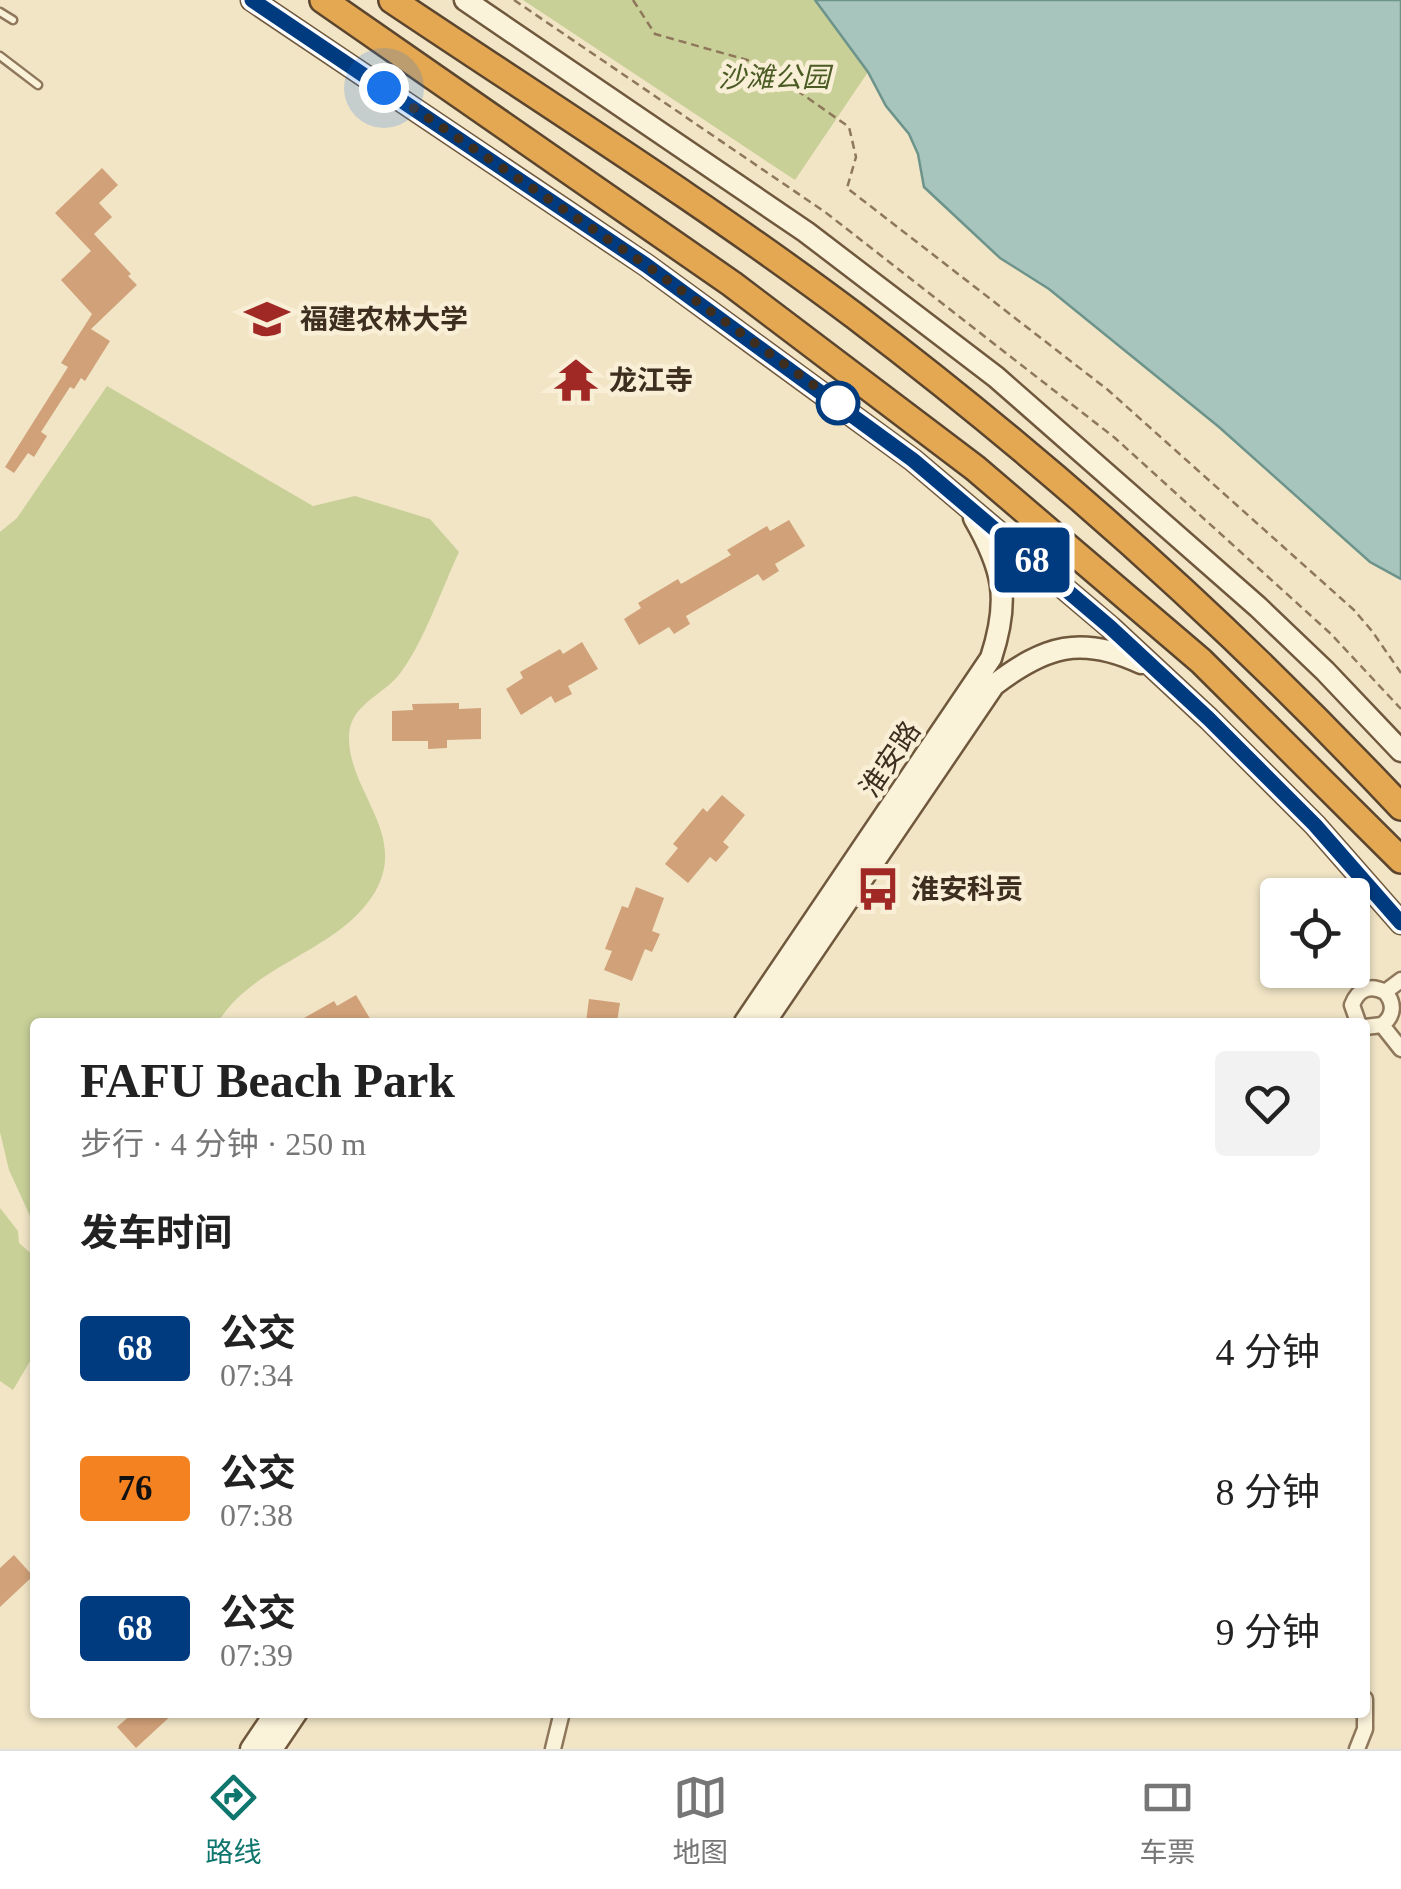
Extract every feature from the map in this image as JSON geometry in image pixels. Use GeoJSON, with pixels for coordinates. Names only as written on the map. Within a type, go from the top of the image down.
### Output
{"type":"FeatureCollection","features":[{"type":"Feature","properties":{"kind":"highway"},"geometry":{"type":"LineString","coordinates":[[323,0],[732,284],[974,468],[1201,662],[1401,860]]}},
{"type":"Feature","properties":{"kind":"highway"},"geometry":{"type":"LineString","coordinates":[[392,0],[737,232],[855,317],[1113,527],[1263,665],[1401,807]]}},
{"type":"Feature","properties":{"kind":"main road"},"geometry":{"type":"LineString","coordinates":[[252,0],[646,265],[876,430],[1156,670],[1315,825],[1401,923]]}},
{"type":"Feature","properties":{"kind":"main road"},"geometry":{"type":"LineString","coordinates":[[465,0],[806,232],[996,376],[1258,607],[1401,751]]}},
{"type":"Feature","properties":{"kind":"main road","name":"淮安路"},"geometry":{"type":"LineString","coordinates":[[748,1018],[991,658],[1000,624],[1002,584],[992,550],[968,508]]}},
{"type":"Feature","properties":{"kind":"main road","name":"淮安路"},"geometry":{"type":"LineString","coordinates":[[769,1018],[994,685],[1030,660],[1058,648],[1110,651],[1156,670]]}},
{"type":"Feature","properties":{"kind":"main road"},"geometry":{"type":"LineString","coordinates":[[251,1749],[272,1718]]}},
{"type":"Feature","properties":{"kind":"main road"},"geometry":{"type":"LineString","coordinates":[[272,1749],[293,1718]]}},
{"type":"Feature","properties":{"kind":"street"},"geometry":{"type":"LineString","coordinates":[[1385,992],[1401,980]]}},
{"type":"Feature","properties":{"kind":"street"},"geometry":{"type":"LineString","coordinates":[[1357,1018],[1352,1005],[1358,992],[1372,987],[1385,992],[1393,1010],[1382,1026]]}},
{"type":"Feature","properties":{"kind":"street"},"geometry":{"type":"LineString","coordinates":[[1370,1027],[1382,1026]]}},
{"type":"Feature","properties":{"kind":"street"},"geometry":{"type":"LineString","coordinates":[[1382,1026],[1401,1049]]}},
{"type":"Feature","properties":{"kind":"street"},"geometry":{"type":"LineString","coordinates":[[554,1749],[561,1718]]}},
{"type":"Feature","properties":{"kind":"street"},"geometry":{"type":"LineString","coordinates":[[1356,1749],[1365,1729],[1365,1718]]}},
{"type":"Feature","properties":{"kind":"lane"},"geometry":{"type":"LineString","coordinates":[[0,12],[13,20]]}},
{"type":"Feature","properties":{"kind":"lane"},"geometry":{"type":"LineString","coordinates":[[0,56],[38,84]]}},
{"type":"Feature","properties":{"kind":"path"},"geometry":{"type":"LineString","coordinates":[[634,0],[655,34],[758,63],[849,128],[856,158],[847,188],[1108,390],[1202,472],[1354,610],[1401,673]]}},
{"type":"Feature","properties":{"kind":"green space","name":"沙滩公园"},"geometry":{"type":"Polygon","coordinates":[[[523,0],[815,0],[868,72],[795,180],[523,0]]]}},
{"type":"Feature","properties":{"kind":"green space"},"geometry":{"type":"Polygon","coordinates":[[[107,386],[313,506],[355,496],[430,519],[459,552],[407,664],[359,710],[350,728],[352,759],[382,833],[385,852],[375,892],[340,929],[253,985],[221,1018],[30,1018],[30,1216],[9,1170],[0,1132],[0,532],[17,518],[107,386]]]}},
{"type":"Feature","properties":{"kind":"green space"},"geometry":{"type":"Polygon","coordinates":[[[0,1208],[18,1231],[19,1243],[30,1253],[30,1361],[13,1390],[0,1381],[0,1208]]]}},
{"type":"Feature","properties":{"kind":"water"},"geometry":{"type":"Polygon","coordinates":[[[815,0],[1401,0],[1401,579],[1370,562],[1219,427],[1049,289],[1000,258],[924,187],[918,154],[909,134],[815,0]]]}},
{"type":"Feature","properties":{"kind":"building"},"geometry":{"type":"Polygon","coordinates":[[[102,168],[118,185],[99,203],[112,217],[94,234],[137,285],[91,329],[110,341],[85,381],[81,378],[74,389],[70,387],[41,432],[47,436],[34,457],[28,453],[14,473],[5,467],[68,367],[61,363],[92,314],[61,280],[91,251],[55,213],[102,168]]]}},
{"type":"Feature","properties":{"kind":"building"},"geometry":{"type":"Polygon","coordinates":[[[789,520],[805,546],[775,564],[779,571],[763,581],[758,574],[686,616],[690,624],[674,634],[669,627],[639,645],[624,619],[641,608],[638,603],[731,555],[727,550],[767,526],[770,531],[789,520]]]}},
{"type":"Feature","properties":{"kind":"building"},"geometry":{"type":"Polygon","coordinates":[[[582,642],[598,669],[568,686],[572,694],[555,703],[551,696],[521,715],[506,689],[523,678],[520,672],[560,649],[563,654],[582,642]]]}},
{"type":"Feature","properties":{"kind":"building"},"geometry":{"type":"Polygon","coordinates":[[[459,703],[459,709],[481,708],[481,739],[447,740],[447,748],[428,749],[428,741],[392,741],[392,711],[413,710],[412,704],[459,703]]]}},
{"type":"Feature","properties":{"kind":"building"},"geometry":{"type":"Polygon","coordinates":[[[722,795],[745,815],[723,842],[729,847],[716,862],[710,857],[688,883],[665,864],[678,848],[673,844],[703,808],[707,812],[722,795]]]}},
{"type":"Feature","properties":{"kind":"building"},"geometry":{"type":"Polygon","coordinates":[[[636,887],[664,898],[652,931],[660,934],[652,952],[645,949],[632,981],[604,970],[612,951],[605,949],[622,906],[628,908],[636,887]]]}},
{"type":"Feature","properties":{"kind":"building"},"geometry":{"type":"Polygon","coordinates":[[[356,995],[370,1018],[304,1018],[334,1001],[337,1006],[356,995]]]}},
{"type":"Feature","properties":{"kind":"building"},"geometry":{"type":"Polygon","coordinates":[[[589,999],[620,1003],[618,1018],[587,1018],[589,999]]]}},
{"type":"Feature","properties":{"kind":"building"},"geometry":{"type":"Polygon","coordinates":[[[14,1555],[30,1573],[30,1579],[0,1607],[0,1568],[14,1555]]]}},
{"type":"Feature","properties":{"kind":"building"},"geometry":{"type":"Polygon","coordinates":[[[127,1718],[168,1718],[136,1748],[117,1727],[127,1718]]]}},
{"type":"Feature","properties":{"kind":"bus line","name":"68"},"geometry":{"type":"LineString","coordinates":[[252,0],[646,265],[876,430],[1010,540],[1209,719],[1315,825],[1401,923]]}},
{"type":"Feature","properties":{"kind":"place","name":"福建农林大学"},"geometry":{"type":"Point","coordinates":[267,319]}},
{"type":"Feature","properties":{"kind":"place","name":"龙江寺"},"geometry":{"type":"Point","coordinates":[576,380]}},
{"type":"Feature","properties":{"kind":"place","name":"淮安科贡"},"geometry":{"type":"Point","coordinates":[878,889]}},
{"type":"Feature","properties":{"kind":"route"},"geometry":{"type":"LineString","coordinates":[[384,88],[646,265],[847,409],[838,403]]}}]}
